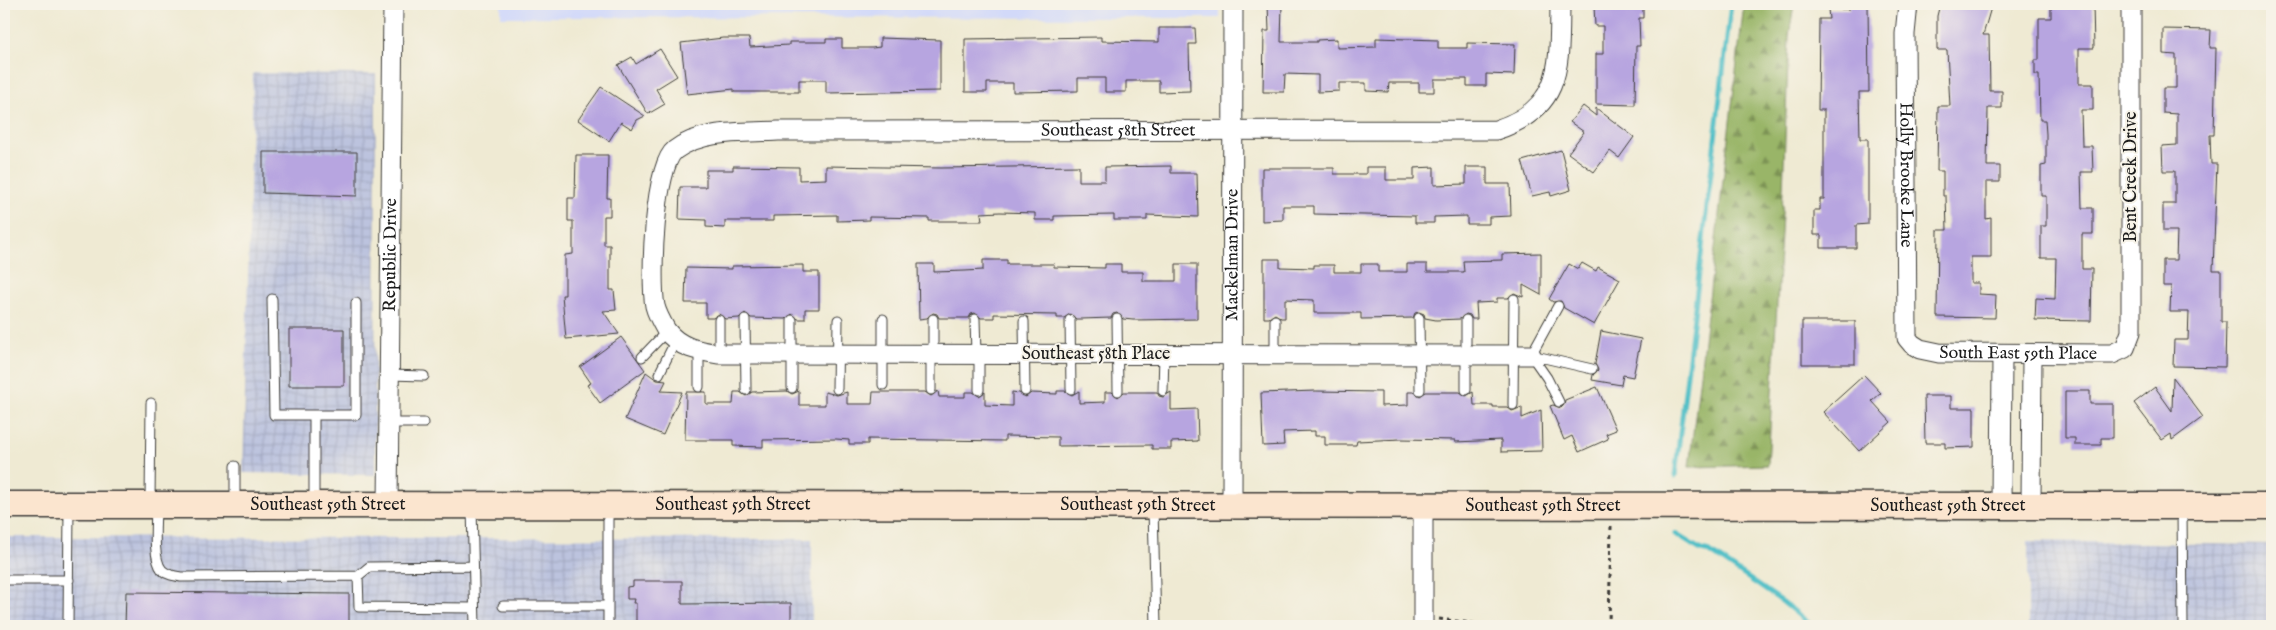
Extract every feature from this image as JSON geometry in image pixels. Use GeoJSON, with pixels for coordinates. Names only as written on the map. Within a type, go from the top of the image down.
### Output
{"type":"FeatureCollection","features":[{"type":"Feature","properties":{"kind":"main road","name":"Southeast 59th Street"},"geometry":{"type":"LineString","coordinates":[[4,505],[2272,506]]}},
{"type":"Feature","properties":{"kind":"street","name":"Republic Drive"},"geometry":{"type":"LineString","coordinates":[[388,505],[392,4]]}},
{"type":"Feature","properties":{"kind":"street","name":"Mackelman Drive"},"geometry":{"type":"LineString","coordinates":[[1232,505],[1234,354],[1233,4]]}},
{"type":"Feature","properties":{"kind":"street","name":"Southeast 58th Street"},"geometry":{"type":"LineString","coordinates":[[671,336],[655,306],[653,279],[657,196],[673,151],[693,139],[726,134],[769,132],[1496,130],[1517,123],[1538,108],[1551,88],[1559,63],[1560,4]]}},
{"type":"Feature","properties":{"kind":"street","name":"Holly Brooke Lane"},"geometry":{"type":"LineString","coordinates":[[1908,4],[1905,34],[1906,327],[1907,338],[1912,344]]}},
{"type":"Feature","properties":{"kind":"street","name":"Bent Creek Drive"},"geometry":{"type":"LineString","coordinates":[[2125,348],[2131,332],[2130,4]]}},
{"type":"Feature","properties":{"kind":"street","name":"Southeast 58th Place"},"geometry":{"type":"LineString","coordinates":[[671,336],[699,351],[719,354],[1522,354]]}},
{"type":"Feature","properties":{"kind":"street","name":"South East 59th Place"},"geometry":{"type":"LineString","coordinates":[[1912,344],[1930,352],[2002,354],[2112,354],[2125,348]]}},
{"type":"Feature","properties":{"kind":"street"},"geometry":{"type":"LineString","coordinates":[[2001,505],[2002,354]]}},
{"type":"Feature","properties":{"kind":"street"},"geometry":{"type":"LineString","coordinates":[[2032,354],[2032,505]]}},
{"type":"Feature","properties":{"kind":"street"},"geometry":{"type":"LineString","coordinates":[[1423,505],[1423,622]]}},
{"type":"Feature","properties":{"kind":"lane"},"geometry":{"type":"LineString","coordinates":[[272,299],[274,415],[356,415],[356,303]]}},
{"type":"Feature","properties":{"kind":"lane"},"geometry":{"type":"LineString","coordinates":[[1513,404],[1522,354],[1514,299]]}},
{"type":"Feature","properties":{"kind":"lane"},"geometry":{"type":"LineString","coordinates":[[1522,354],[1558,306]]}},
{"type":"Feature","properties":{"kind":"lane"},"geometry":{"type":"LineString","coordinates":[[1419,318],[1420,390]]}},
{"type":"Feature","properties":{"kind":"lane"},"geometry":{"type":"LineString","coordinates":[[745,319],[746,390]]}},
{"type":"Feature","properties":{"kind":"lane"},"geometry":{"type":"LineString","coordinates":[[883,319],[883,385]]}},
{"type":"Feature","properties":{"kind":"lane"},"geometry":{"type":"LineString","coordinates":[[931,390],[933,319]]}},
{"type":"Feature","properties":{"kind":"lane"},"geometry":{"type":"LineString","coordinates":[[975,319],[978,390]]}},
{"type":"Feature","properties":{"kind":"lane"},"geometry":{"type":"LineString","coordinates":[[1118,319],[1118,391]]}},
{"type":"Feature","properties":{"kind":"lane"},"geometry":{"type":"LineString","coordinates":[[719,320],[719,354]]}},
{"type":"Feature","properties":{"kind":"lane"},"geometry":{"type":"LineString","coordinates":[[792,320],[792,388]]}},
{"type":"Feature","properties":{"kind":"lane"},"geometry":{"type":"LineString","coordinates":[[837,389],[838,320]]}},
{"type":"Feature","properties":{"kind":"lane"},"geometry":{"type":"LineString","coordinates":[[1070,320],[1071,389]]}},
{"type":"Feature","properties":{"kind":"lane"},"geometry":{"type":"LineString","coordinates":[[1275,320],[1275,354]]}},
{"type":"Feature","properties":{"kind":"lane"},"geometry":{"type":"LineString","coordinates":[[1466,320],[1466,390]]}},
{"type":"Feature","properties":{"kind":"lane"},"geometry":{"type":"LineString","coordinates":[[1024,321],[1024,391]]}},
{"type":"Feature","properties":{"kind":"lane"},"geometry":{"type":"LineString","coordinates":[[642,357],[671,336]]}},
{"type":"Feature","properties":{"kind":"lane"},"geometry":{"type":"LineString","coordinates":[[659,374],[671,336]]}},
{"type":"Feature","properties":{"kind":"lane"},"geometry":{"type":"LineString","coordinates":[[699,351],[699,387]]}},
{"type":"Feature","properties":{"kind":"lane"},"geometry":{"type":"LineString","coordinates":[[1164,354],[1164,391]]}},
{"type":"Feature","properties":{"kind":"lane"},"geometry":{"type":"LineString","coordinates":[[1522,354],[1592,369]]}},
{"type":"Feature","properties":{"kind":"lane"},"geometry":{"type":"LineString","coordinates":[[1522,354],[1547,378],[1559,402]]}},
{"type":"Feature","properties":{"kind":"lane"},"geometry":{"type":"LineString","coordinates":[[390,375],[424,376]]}},
{"type":"Feature","properties":{"kind":"lane"},"geometry":{"type":"LineString","coordinates":[[151,402],[156,557],[161,569],[170,575],[181,577],[358,576],[369,567],[473,566]]}},
{"type":"Feature","properties":{"kind":"lane"},"geometry":{"type":"LineString","coordinates":[[314,415],[314,505]]}},
{"type":"Feature","properties":{"kind":"lane"},"geometry":{"type":"LineString","coordinates":[[389,423],[424,423]]}},
{"type":"Feature","properties":{"kind":"lane"},"geometry":{"type":"LineString","coordinates":[[235,466],[235,505]]}},
{"type":"Feature","properties":{"kind":"lane"},"geometry":{"type":"LineString","coordinates":[[68,626],[69,505]]}},
{"type":"Feature","properties":{"kind":"lane"},"geometry":{"type":"LineString","coordinates":[[472,505],[475,626]]}},
{"type":"Feature","properties":{"kind":"lane"},"geometry":{"type":"LineString","coordinates":[[608,505],[608,626]]}},
{"type":"Feature","properties":{"kind":"lane"},"geometry":{"type":"LineString","coordinates":[[1153,505],[1156,626]]}},
{"type":"Feature","properties":{"kind":"lane"},"geometry":{"type":"LineString","coordinates":[[2182,506],[2183,626]]}},
{"type":"Feature","properties":{"kind":"lane"},"geometry":{"type":"LineString","coordinates":[[358,576],[359,607],[474,608]]}},
{"type":"Feature","properties":{"kind":"lane"},"geometry":{"type":"LineString","coordinates":[[4,580],[68,580]]}},
{"type":"Feature","properties":{"kind":"lane"},"geometry":{"type":"LineString","coordinates":[[503,606],[608,606]]}},
{"type":"Feature","properties":{"kind":"path"},"geometry":{"type":"LineString","coordinates":[[1608,626],[1611,505]]}},
{"type":"Feature","properties":{"kind":"path"},"geometry":{"type":"LineString","coordinates":[[1423,622],[1494,626]]}},
{"type":"Feature","properties":{"kind":"shaded area"},"geometry":{"type":"Polygon","coordinates":[[[501,4],[1220,4],[1220,18],[501,17],[501,4]]]}},
{"type":"Feature","properties":{"kind":"shaded area"},"geometry":{"type":"Polygon","coordinates":[[[253,73],[376,74],[375,475],[243,473],[253,73]]]}},
{"type":"Feature","properties":{"kind":"shaded area"},"geometry":{"type":"Polygon","coordinates":[[[4,537],[812,539],[812,626],[4,626],[4,537]]]}},
{"type":"Feature","properties":{"kind":"shaded area"},"geometry":{"type":"Polygon","coordinates":[[[2028,541],[2272,545],[2272,626],[2028,626],[2028,541]]]}},
{"type":"Feature","properties":{"kind":"green space"},"geometry":{"type":"Polygon","coordinates":[[[1744,4],[1794,4],[1789,36],[1782,215],[1768,465],[1689,467],[1744,4]]]}},
{"type":"Feature","properties":{"kind":"building"},"geometry":{"type":"Polygon","coordinates":[[[1268,4],[1282,4],[1281,42],[1317,42],[1317,40],[1337,39],[1337,48],[1376,47],[1376,38],[1438,40],[1438,48],[1467,48],[1467,43],[1515,44],[1514,75],[1486,74],[1486,86],[1467,86],[1467,79],[1434,79],[1434,92],[1419,92],[1419,83],[1389,83],[1388,92],[1366,91],[1366,83],[1339,83],[1339,91],[1318,92],[1318,75],[1285,74],[1284,92],[1263,92],[1264,31],[1269,31],[1268,4]]]}},
{"type":"Feature","properties":{"kind":"building"},"geometry":{"type":"Polygon","coordinates":[[[1849,4],[1868,4],[1869,92],[1859,92],[1860,139],[1868,139],[1868,224],[1856,225],[1856,248],[1821,248],[1821,235],[1814,235],[1814,210],[1820,210],[1820,199],[1824,199],[1824,110],[1818,110],[1819,19],[1829,19],[1828,9],[1849,9],[1849,4]]]}},
{"type":"Feature","properties":{"kind":"building"},"geometry":{"type":"Polygon","coordinates":[[[1940,4],[1992,4],[1983,35],[1989,35],[1990,91],[2002,91],[2002,108],[1988,108],[1987,166],[2000,166],[2000,182],[1986,182],[1986,219],[1991,218],[1991,257],[1971,257],[1971,283],[1979,283],[1979,294],[1996,295],[1995,318],[1937,317],[1938,230],[1947,230],[1946,196],[1943,196],[1943,171],[1937,171],[1938,106],[1950,106],[1947,50],[1937,50],[1937,16],[1940,4]]]}},
{"type":"Feature","properties":{"kind":"building"},"geometry":{"type":"Polygon","coordinates":[[[2051,4],[2093,4],[2094,48],[2079,48],[2079,84],[2093,84],[2093,110],[2081,110],[2082,146],[2092,146],[2093,172],[2081,172],[2082,208],[2093,208],[2093,234],[2082,234],[2082,269],[2092,269],[2091,321],[2035,320],[2036,298],[2055,299],[2056,258],[2041,258],[2041,226],[2046,226],[2046,196],[2041,196],[2041,166],[2046,165],[2046,134],[2045,120],[2040,120],[2039,75],[2035,75],[2035,60],[2039,60],[2039,18],[2051,18],[2051,4]]]}},
{"type":"Feature","properties":{"kind":"building"},"geometry":{"type":"Polygon","coordinates":[[[1643,5],[1643,18],[1639,18],[1640,46],[1636,46],[1635,105],[1596,104],[1596,54],[1603,54],[1603,26],[1595,26],[1594,6],[1643,5]]]}},
{"type":"Feature","properties":{"kind":"building"},"geometry":{"type":"Polygon","coordinates":[[[1159,28],[1195,28],[1196,44],[1189,44],[1190,91],[1159,92],[1159,81],[1126,81],[1126,92],[1105,92],[1105,78],[1078,78],[1078,91],[1013,92],[1013,83],[987,83],[987,92],[965,92],[965,39],[1101,37],[1101,41],[1159,42],[1159,28]]]}},
{"type":"Feature","properties":{"kind":"building"},"geometry":{"type":"Polygon","coordinates":[[[2163,29],[2211,30],[2210,48],[2216,48],[2214,135],[2210,135],[2211,164],[2217,164],[2213,270],[2221,270],[2221,322],[2226,322],[2225,367],[2173,366],[2174,340],[2188,340],[2189,312],[2170,312],[2171,286],[2163,286],[2163,260],[2176,260],[2177,231],[2163,231],[2163,204],[2175,204],[2175,171],[2163,171],[2162,146],[2177,145],[2177,114],[2163,113],[2163,88],[2176,88],[2176,55],[2163,54],[2163,29]]]}},
{"type":"Feature","properties":{"kind":"building"},"geometry":{"type":"Polygon","coordinates":[[[723,38],[749,38],[750,47],[789,45],[789,42],[826,42],[826,39],[842,39],[842,48],[880,47],[880,38],[940,40],[940,91],[826,93],[826,80],[799,80],[799,92],[734,92],[734,89],[687,94],[681,43],[723,38]]]}},
{"type":"Feature","properties":{"kind":"building"},"geometry":{"type":"Polygon","coordinates":[[[660,49],[677,76],[656,89],[665,104],[648,114],[618,65],[632,57],[636,64],[660,49]]]}},
{"type":"Feature","properties":{"kind":"building"},"geometry":{"type":"Polygon","coordinates":[[[601,87],[645,116],[637,120],[632,129],[621,122],[609,141],[578,120],[601,87]]]}},
{"type":"Feature","properties":{"kind":"building"},"geometry":{"type":"Polygon","coordinates":[[[1583,106],[1596,116],[1596,108],[1634,137],[1619,158],[1610,151],[1594,172],[1568,153],[1584,132],[1570,122],[1583,106]]]}},
{"type":"Feature","properties":{"kind":"building"},"geometry":{"type":"Polygon","coordinates":[[[1561,150],[1571,190],[1551,196],[1550,192],[1532,196],[1522,161],[1561,150]]]}},
{"type":"Feature","properties":{"kind":"building"},"geometry":{"type":"Polygon","coordinates":[[[263,152],[357,152],[357,196],[263,193],[263,152]]]}},
{"type":"Feature","properties":{"kind":"building"},"geometry":{"type":"Polygon","coordinates":[[[576,155],[608,155],[607,198],[610,198],[610,216],[604,216],[604,245],[610,245],[610,290],[614,290],[616,310],[603,311],[619,334],[566,339],[562,295],[565,295],[565,255],[573,254],[573,221],[568,221],[568,198],[575,198],[576,155]]]}},
{"type":"Feature","properties":{"kind":"building"},"geometry":{"type":"Polygon","coordinates":[[[733,166],[799,167],[799,180],[826,179],[826,166],[941,168],[1079,166],[1079,181],[1105,181],[1105,167],[1171,166],[1171,173],[1197,173],[1198,217],[1147,215],[1147,220],[1114,220],[1114,215],[1054,216],[1054,220],[1035,220],[1035,213],[1000,212],[981,213],[982,221],[929,221],[929,218],[869,217],[869,220],[837,221],[837,215],[773,216],[773,221],[725,221],[725,228],[706,227],[706,220],[679,219],[680,187],[706,187],[706,170],[733,170],[733,166]]]}},
{"type":"Feature","properties":{"kind":"building"},"geometry":{"type":"Polygon","coordinates":[[[1366,167],[1386,167],[1386,180],[1414,180],[1414,168],[1434,167],[1434,185],[1466,184],[1466,167],[1487,167],[1487,184],[1510,184],[1511,216],[1489,217],[1489,224],[1467,224],[1467,216],[1434,217],[1434,223],[1415,223],[1415,216],[1314,214],[1314,206],[1283,206],[1283,220],[1262,221],[1262,168],[1334,168],[1334,174],[1366,174],[1366,167]]]}},
{"type":"Feature","properties":{"kind":"building"},"geometry":{"type":"Polygon","coordinates":[[[1541,253],[1541,295],[1523,285],[1523,297],[1514,293],[1508,298],[1497,298],[1497,302],[1476,303],[1477,319],[1472,319],[1470,315],[1466,314],[1460,319],[1436,320],[1425,318],[1424,314],[1419,312],[1415,313],[1413,318],[1361,319],[1361,313],[1314,313],[1314,300],[1285,299],[1285,318],[1275,314],[1269,318],[1264,318],[1264,259],[1280,259],[1280,267],[1314,268],[1314,265],[1334,265],[1334,272],[1361,272],[1361,264],[1378,264],[1378,272],[1407,272],[1407,264],[1427,264],[1427,272],[1464,272],[1463,261],[1502,260],[1502,254],[1541,253]]]}},
{"type":"Feature","properties":{"kind":"building"},"geometry":{"type":"Polygon","coordinates":[[[983,260],[1007,260],[1007,264],[1054,264],[1054,267],[1105,268],[1105,264],[1121,264],[1121,272],[1143,272],[1143,281],[1176,281],[1176,264],[1197,264],[1197,319],[1133,320],[1123,319],[1117,313],[1113,314],[1111,318],[1081,319],[1076,319],[1070,314],[1064,318],[1057,318],[1057,315],[994,314],[994,318],[981,318],[975,313],[971,314],[969,318],[939,318],[937,314],[933,313],[927,318],[919,319],[918,264],[934,264],[934,272],[983,270],[983,260]]]}},
{"type":"Feature","properties":{"kind":"building"},"geometry":{"type":"Polygon","coordinates":[[[1582,263],[1596,271],[1598,267],[1620,279],[1594,325],[1564,308],[1561,301],[1553,302],[1549,299],[1569,264],[1578,269],[1582,263]]]}},
{"type":"Feature","properties":{"kind":"building"},"geometry":{"type":"Polygon","coordinates":[[[803,265],[803,272],[819,272],[819,309],[805,309],[805,319],[798,319],[792,314],[786,319],[751,318],[745,313],[739,318],[725,319],[719,314],[713,318],[706,318],[706,303],[685,303],[686,268],[732,269],[732,266],[803,265]]]}},
{"type":"Feature","properties":{"kind":"building"},"geometry":{"type":"Polygon","coordinates":[[[1802,321],[1855,321],[1855,364],[1802,364],[1802,321]]]}},
{"type":"Feature","properties":{"kind":"building"},"geometry":{"type":"Polygon","coordinates":[[[289,329],[344,329],[344,386],[289,386],[289,329]]]}},
{"type":"Feature","properties":{"kind":"building"},"geometry":{"type":"Polygon","coordinates":[[[1601,331],[1641,339],[1633,377],[1623,375],[1621,385],[1592,380],[1593,375],[1598,370],[1595,364],[1601,331]]]}},
{"type":"Feature","properties":{"kind":"building"},"geometry":{"type":"Polygon","coordinates":[[[621,337],[645,370],[600,403],[587,385],[591,383],[580,367],[621,337]]]}},
{"type":"Feature","properties":{"kind":"building"},"geometry":{"type":"Polygon","coordinates":[[[646,372],[657,380],[666,381],[661,391],[682,392],[663,435],[625,419],[646,372]]]}},
{"type":"Feature","properties":{"kind":"building"},"geometry":{"type":"Polygon","coordinates":[[[1864,375],[1881,393],[1872,401],[1891,422],[1859,451],[1823,412],[1864,375]]]}},
{"type":"Feature","properties":{"kind":"building"},"geometry":{"type":"Polygon","coordinates":[[[2173,377],[2203,417],[2172,440],[2171,434],[2162,440],[2134,403],[2155,387],[2172,411],[2173,377]]]}},
{"type":"Feature","properties":{"kind":"building"},"geometry":{"type":"Polygon","coordinates":[[[1597,387],[1616,430],[1606,434],[1608,439],[1579,452],[1572,436],[1564,440],[1550,406],[1553,405],[1561,408],[1565,400],[1597,387]]]}},
{"type":"Feature","properties":{"kind":"building"},"geometry":{"type":"Polygon","coordinates":[[[787,391],[792,394],[799,391],[799,405],[825,405],[825,392],[837,395],[847,392],[847,404],[872,404],[873,392],[925,392],[931,396],[938,391],[939,397],[965,397],[965,392],[973,392],[979,396],[985,392],[985,405],[1012,406],[1012,392],[1026,397],[1031,393],[1057,394],[1057,391],[1065,391],[1072,395],[1079,391],[1079,403],[1105,402],[1105,392],[1112,392],[1118,397],[1124,392],[1157,392],[1159,396],[1163,397],[1171,392],[1171,410],[1197,409],[1198,441],[1171,442],[1171,449],[1152,449],[1152,445],[1058,446],[1058,437],[1005,436],[1005,441],[868,439],[868,444],[849,444],[849,440],[836,439],[763,440],[763,447],[733,446],[733,440],[685,440],[686,392],[706,392],[706,404],[733,404],[734,392],[740,392],[746,396],[752,392],[787,391]]]}},
{"type":"Feature","properties":{"kind":"building"},"geometry":{"type":"Polygon","coordinates":[[[1315,391],[1381,392],[1381,406],[1408,405],[1408,392],[1414,392],[1420,396],[1426,392],[1460,392],[1466,396],[1473,392],[1474,405],[1507,407],[1512,411],[1522,407],[1522,418],[1541,410],[1542,451],[1501,452],[1501,440],[1455,442],[1455,440],[1401,439],[1357,441],[1356,445],[1325,445],[1325,436],[1315,436],[1315,431],[1283,432],[1284,445],[1263,446],[1261,393],[1315,391]]]}},
{"type":"Feature","properties":{"kind":"building"},"geometry":{"type":"Polygon","coordinates":[[[2065,391],[2090,391],[2090,404],[2113,404],[2113,438],[2101,438],[2101,445],[2075,445],[2075,438],[2065,438],[2065,391]]]}},
{"type":"Feature","properties":{"kind":"building"},"geometry":{"type":"Polygon","coordinates":[[[1924,396],[1951,396],[1951,408],[1974,408],[1974,447],[1945,448],[1945,443],[1925,443],[1924,396]]]}},
{"type":"Feature","properties":{"kind":"building"},"geometry":{"type":"Polygon","coordinates":[[[633,581],[682,581],[682,604],[791,603],[791,626],[636,626],[636,603],[633,603],[634,599],[627,599],[627,587],[633,586],[633,581]]]}},
{"type":"Feature","properties":{"kind":"building"},"geometry":{"type":"Polygon","coordinates":[[[126,592],[349,594],[349,626],[125,626],[126,592]]]}},
{"type":"Feature","properties":{"kind":"waterway"},"geometry":{"type":"LineString","coordinates":[[1675,476],[1731,4]]}},
{"type":"Feature","properties":{"kind":"waterway"},"geometry":{"type":"LineString","coordinates":[[1675,534],[1701,550],[1710,552],[1783,602],[1812,626]]}}]}
